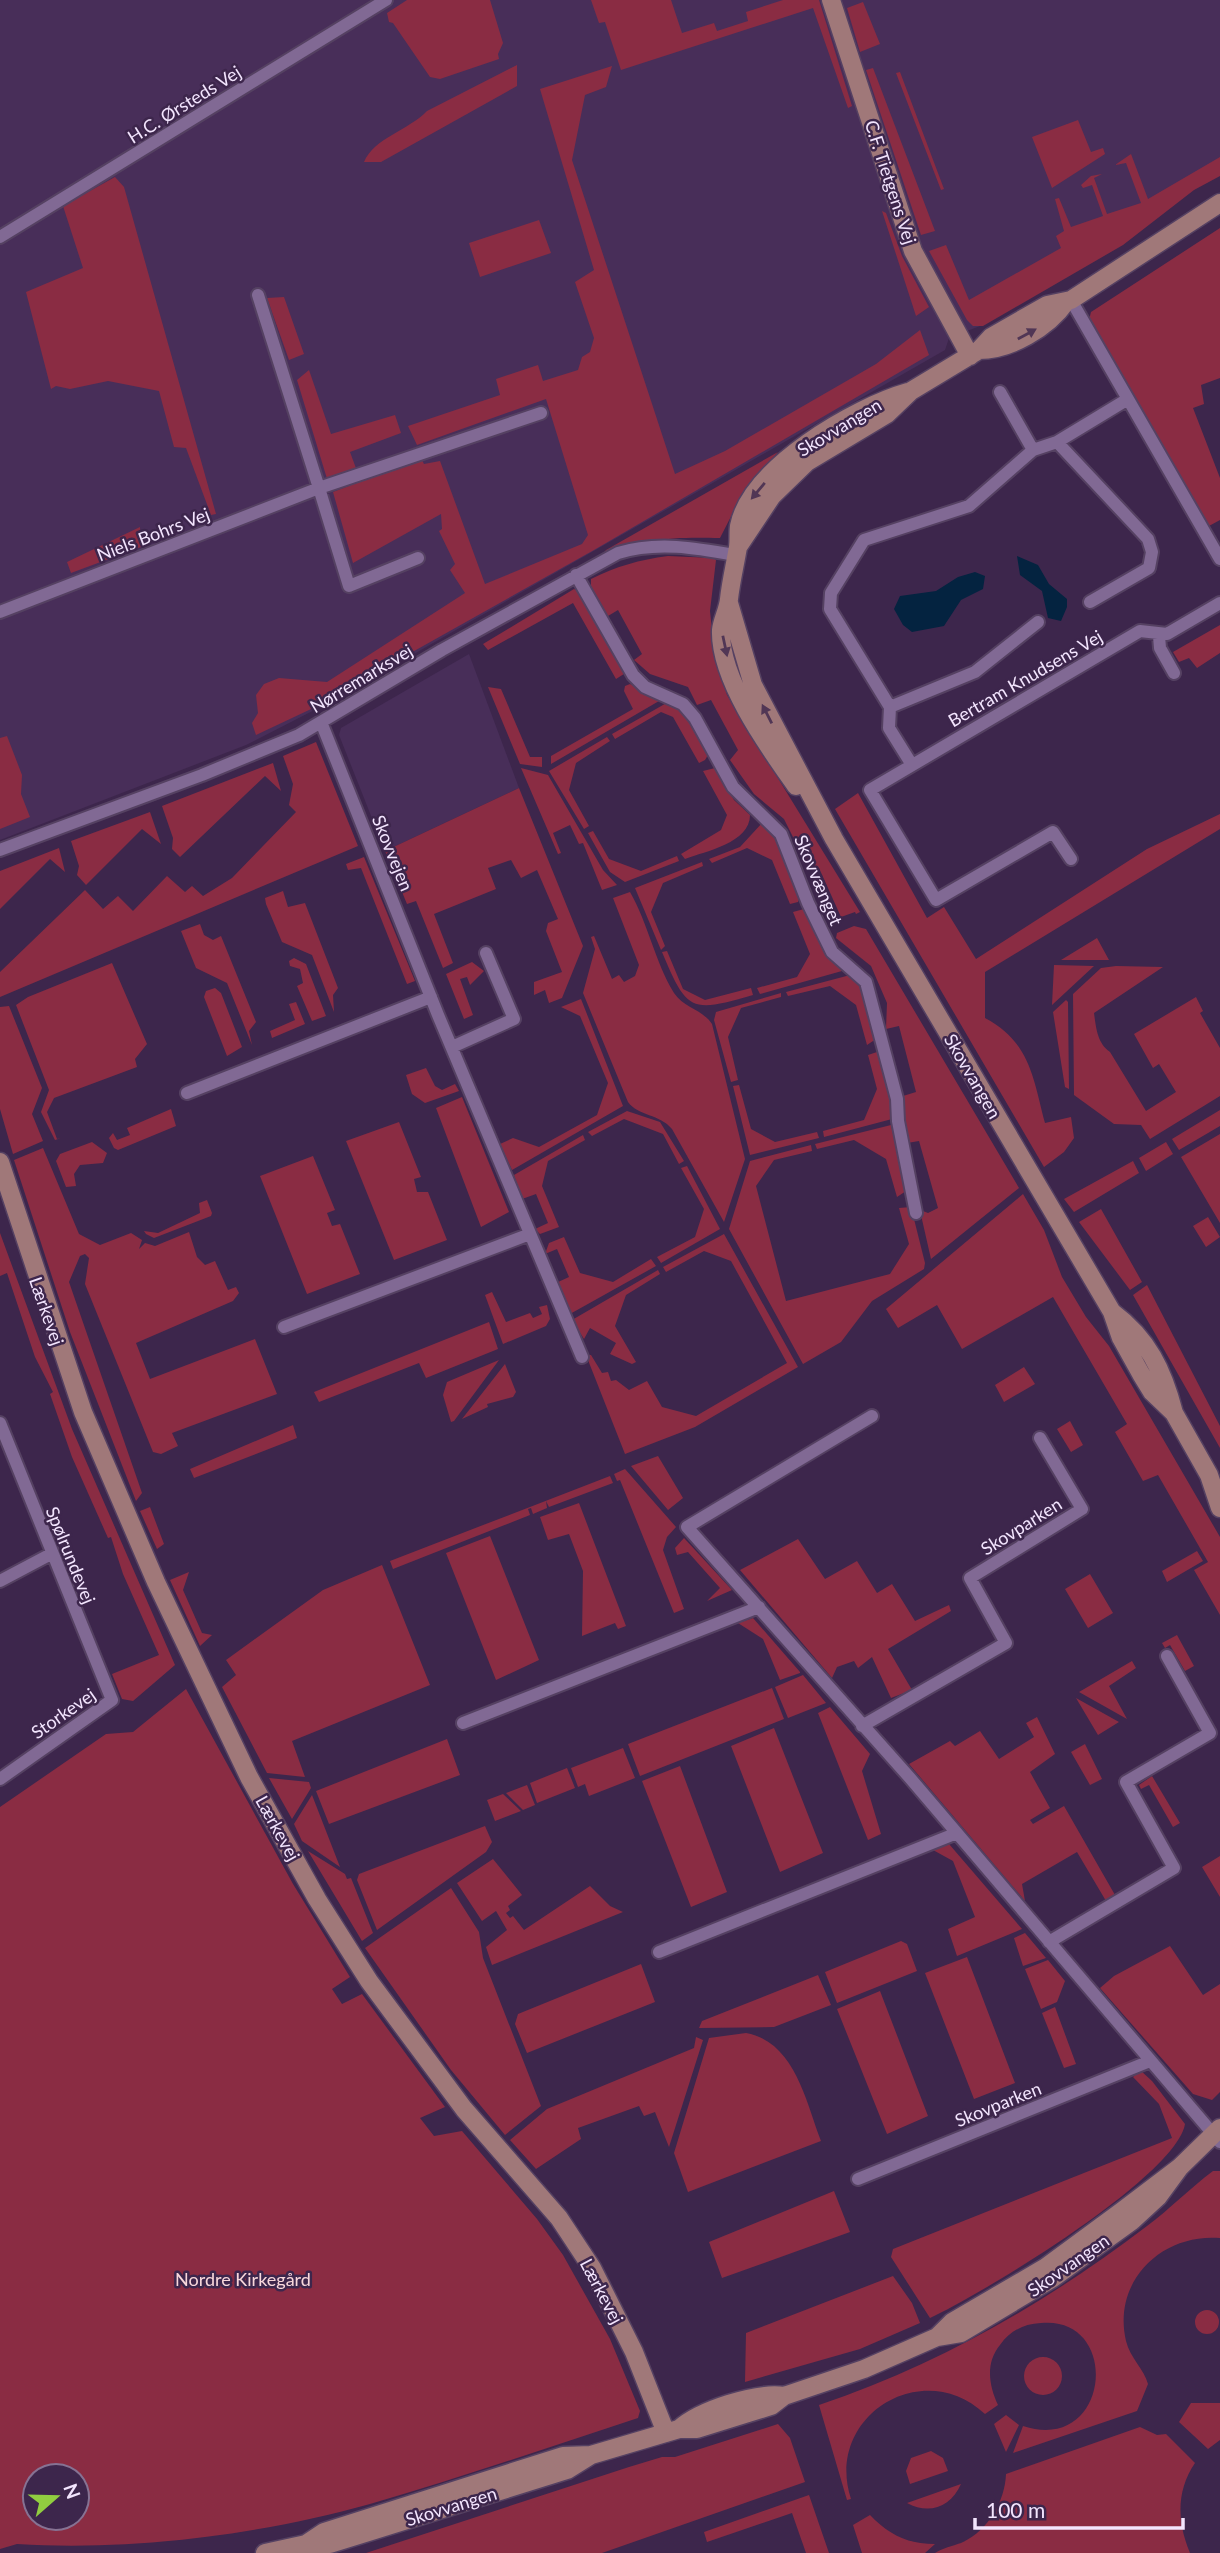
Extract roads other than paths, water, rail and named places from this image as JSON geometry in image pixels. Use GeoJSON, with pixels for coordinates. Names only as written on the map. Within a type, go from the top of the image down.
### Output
{"type":"FeatureCollection","features":[{"type":"Feature","properties":{"kind":"street","name":"H.C. Ørsteds Vej"},"geometry":{"type":"LineString","coordinates":[[0,237],[386,0]]}},
{"type":"Feature","properties":{"kind":"street","name":"C.F. Tietgens Vej"},"geometry":{"type":"LineString","coordinates":[[831,0],[913,251],[975,353]]}},
{"type":"Feature","properties":{"kind":"street","name":"Skovvangen"},"geometry":{"type":"LineString","coordinates":[[1220,203],[1068,301],[1048,305],[991,337],[975,353],[911,391],[887,414],[828,447],[797,471],[772,496],[737,551],[729,603],[753,685],[834,839],[1112,1312],[1121,1338],[1141,1374],[1152,1392],[1174,1413],[1218,1488],[1220,1508]]}},
{"type":"Feature","properties":{"kind":"street"},"geometry":{"type":"LineString","coordinates":[[258,295],[349,586],[418,558]]}},
{"type":"Feature","properties":{"kind":"street"},"geometry":{"type":"LineString","coordinates":[[1068,301],[1220,559]]}},
{"type":"Feature","properties":{"kind":"street"},"geometry":{"type":"LineString","coordinates":[[1000,392],[1033,450]]}},
{"type":"Feature","properties":{"kind":"street"},"geometry":{"type":"LineString","coordinates":[[912,765],[889,728],[890,707],[830,609],[831,593],[864,540],[970,506],[1033,450],[1057,442],[1128,399]]}},
{"type":"Feature","properties":{"kind":"street","name":"Niels Bohrs Vej"},"geometry":{"type":"LineString","coordinates":[[0,612],[319,488],[541,413]]}},
{"type":"Feature","properties":{"kind":"street","name":"Bertram Knudsens Vej"},"geometry":{"type":"LineString","coordinates":[[1057,442],[1148,539],[1152,552],[1149,568],[1090,602]]}},
{"type":"Feature","properties":{"kind":"street","name":"Nørremarksvej"},"geometry":{"type":"LineString","coordinates":[[0,850],[259,752],[321,722],[601,560],[636,548],[691,547],[737,551]]}},
{"type":"Feature","properties":{"kind":"street","name":"Skovvænget"},"geometry":{"type":"LineString","coordinates":[[576,575],[633,675],[645,687],[683,704],[695,718],[733,787],[781,834],[808,903],[832,952],[866,982],[897,1099],[898,1121],[916,1213]]}},
{"type":"Feature","properties":{"kind":"street","name":"Bertram Knudsens Vej"},"geometry":{"type":"LineString","coordinates":[[1071,859],[1054,832],[936,900],[870,790],[1140,631],[1167,634],[1220,603]]}},
{"type":"Feature","properties":{"kind":"street","name":"Bertram Knudsens Vej"},"geometry":{"type":"LineString","coordinates":[[890,707],[975,672],[1038,622]]}},
{"type":"Feature","properties":{"kind":"street"},"geometry":{"type":"LineString","coordinates":[[1159,635],[1160,648],[1174,673]]}},
{"type":"Feature","properties":{"kind":"street","name":"Skovvejen"},"geometry":{"type":"LineString","coordinates":[[321,722],[431,997],[582,1357]]}},
{"type":"Feature","properties":{"kind":"street"},"geometry":{"type":"LineString","coordinates":[[452,1047],[514,1019],[486,953]]}},
{"type":"Feature","properties":{"kind":"street"},"geometry":{"type":"LineString","coordinates":[[187,1093],[431,997]]}},
{"type":"Feature","properties":{"kind":"street","name":"Lærkevej"},"geometry":{"type":"LineString","coordinates":[[0,1162],[83,1412],[156,1582],[249,1777],[317,1899],[369,1981],[464,2109],[559,2218],[592,2268],[672,2431]]}},
{"type":"Feature","properties":{"kind":"street"},"geometry":{"type":"LineString","coordinates":[[284,1327],[530,1234]]}},
{"type":"Feature","properties":{"kind":"street"},"geometry":{"type":"LineString","coordinates":[[872,1416],[687,1527],[957,1833],[1150,2061],[1218,2135]]}},
{"type":"Feature","properties":{"kind":"street","name":"Spølrundevej"},"geometry":{"type":"LineString","coordinates":[[0,1423],[112,1700]]}},
{"type":"Feature","properties":{"kind":"street","name":"Skovparken"},"geometry":{"type":"LineString","coordinates":[[862,1726],[1006,1643],[970,1578],[1082,1508],[1040,1438]]}},
{"type":"Feature","properties":{"kind":"street"},"geometry":{"type":"LineString","coordinates":[[0,1581],[51,1554]]}},
{"type":"Feature","properties":{"kind":"street"},"geometry":{"type":"LineString","coordinates":[[463,1723],[759,1606]]}},
{"type":"Feature","properties":{"kind":"street"},"geometry":{"type":"LineString","coordinates":[[1049,1942],[1174,1868],[1126,1782],[1210,1733],[1167,1656]]}},
{"type":"Feature","properties":{"kind":"street","name":"Storkevej"},"geometry":{"type":"LineString","coordinates":[[0,1779],[112,1700]]}},
{"type":"Feature","properties":{"kind":"street"},"geometry":{"type":"LineString","coordinates":[[659,1952],[957,1833]]}},
{"type":"Feature","properties":{"kind":"street","name":"Skovparken"},"geometry":{"type":"LineString","coordinates":[[858,2179],[1150,2061]]}},
{"type":"Feature","properties":{"kind":"street","name":"Skovvangen"},"geometry":{"type":"LineString","coordinates":[[265,2553],[306,2544],[324,2532],[563,2456],[592,2455],[672,2431],[692,2417],[766,2394],[784,2396],[864,2369],[937,2337],[952,2322],[1045,2267],[1180,2167],[1218,2135]]}},
{"type":"Feature","properties":{"kind":"water"},"geometry":{"type":"Polygon","coordinates":[[[1017,556],[1038,565],[1049,584],[1067,599],[1067,607],[1061,621],[1048,618],[1042,591],[1020,575],[1017,556]]]}},
{"type":"Feature","properties":{"kind":"water"},"geometry":{"type":"Polygon","coordinates":[[[975,572],[985,576],[983,589],[961,600],[944,626],[912,632],[903,625],[894,609],[900,596],[936,591],[958,577],[975,572]]]}},
{"type":"Feature","properties":{"kind":"park label","name":"Nordre Kirkegård"},"geometry":{"type":"Point","coordinates":[243,2279]}}]}
